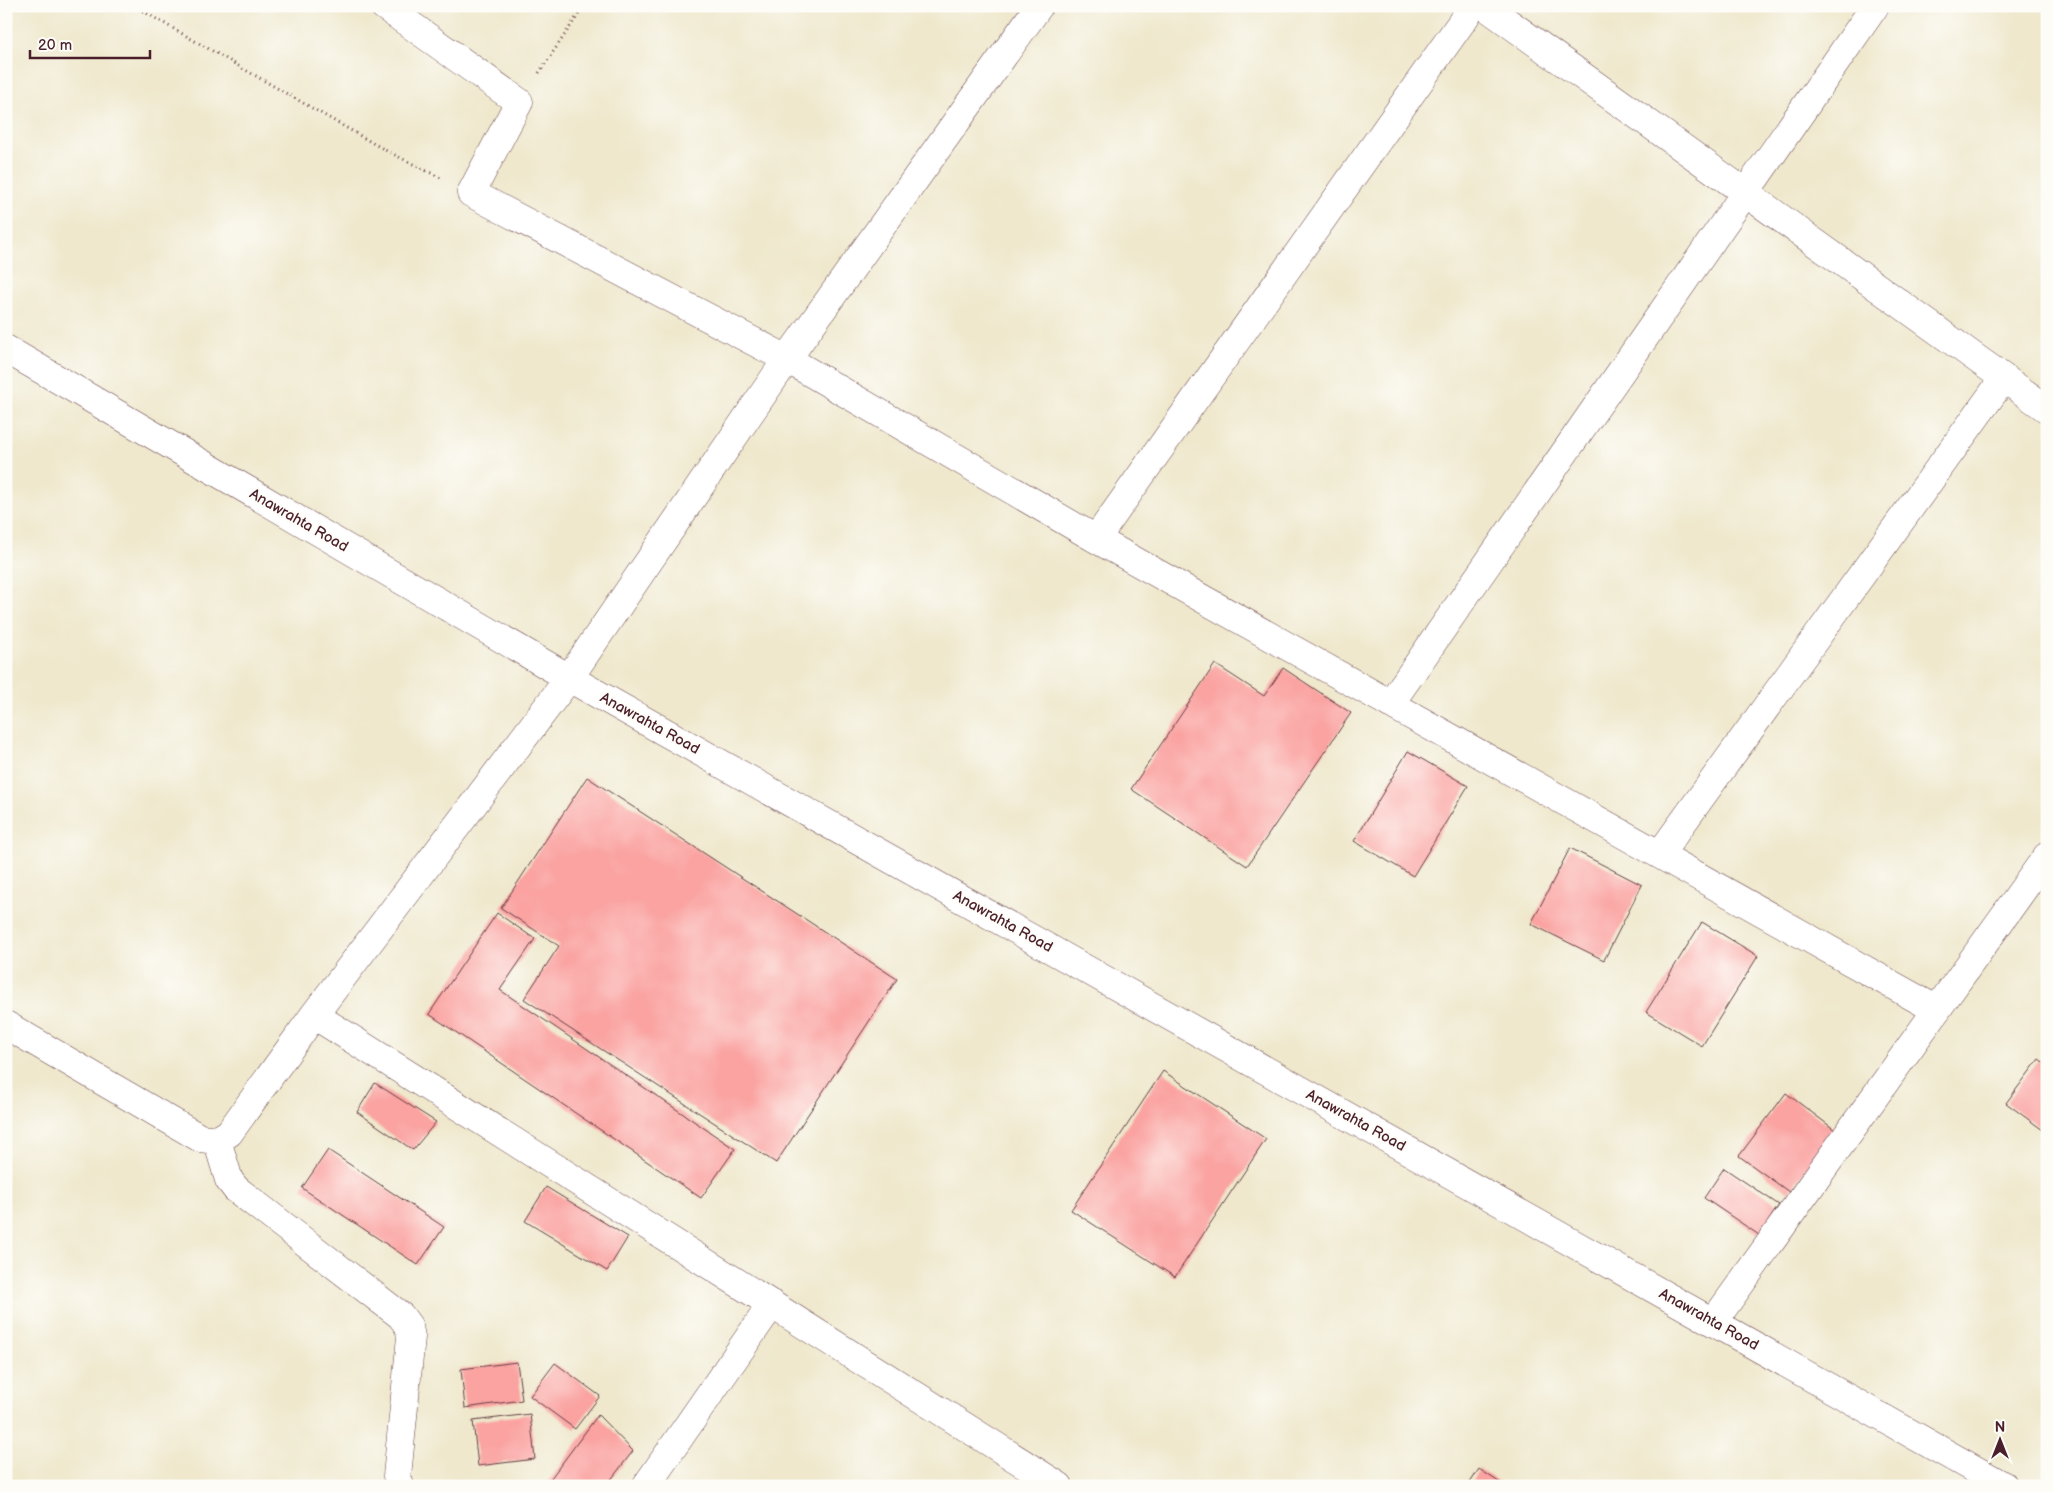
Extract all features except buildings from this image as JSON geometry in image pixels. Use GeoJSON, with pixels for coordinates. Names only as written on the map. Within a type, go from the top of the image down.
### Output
{"type":"FeatureCollection","features":[{"type":"Feature","properties":{"kind":"street"},"geometry":{"type":"LineString","coordinates":[[384,6],[520,102],[471,194],[787,359],[1096,539],[1937,1010]]}},
{"type":"Feature","properties":{"kind":"street"},"geometry":{"type":"LineString","coordinates":[[6,1025],[200,1138],[217,1140],[229,1133],[314,1015],[569,678],[787,359],[1040,6]]}},
{"type":"Feature","properties":{"kind":"street"},"geometry":{"type":"LineString","coordinates":[[1096,539],[1473,6]]}},
{"type":"Feature","properties":{"kind":"street"},"geometry":{"type":"LineString","coordinates":[[1485,6],[2047,409]]}},
{"type":"Feature","properties":{"kind":"street"},"geometry":{"type":"LineString","coordinates":[[1390,704],[1875,6]]}},
{"type":"Feature","properties":{"kind":"street","name":"Anawrahta Road"},"geometry":{"type":"LineString","coordinates":[[6,349],[569,678],[2004,1486]]}},
{"type":"Feature","properties":{"kind":"street"},"geometry":{"type":"LineString","coordinates":[[1660,854],[2004,378]]}},
{"type":"Feature","properties":{"kind":"street"},"geometry":{"type":"LineString","coordinates":[[1714,1321],[2047,856]]}},
{"type":"Feature","properties":{"kind":"street"},"geometry":{"type":"LineString","coordinates":[[314,1015],[1059,1486]]}},
{"type":"Feature","properties":{"kind":"street"},"geometry":{"type":"LineString","coordinates":[[217,1140],[228,1175],[236,1189],[401,1316],[409,1327],[411,1337],[397,1476],[400,1486]]}},
{"type":"Feature","properties":{"kind":"street"},"geometry":{"type":"LineString","coordinates":[[646,1486],[772,1304]]}},
{"type":"Feature","properties":{"kind":"path"},"geometry":{"type":"LineString","coordinates":[[134,6],[385,150],[471,194]]}},
{"type":"Feature","properties":{"kind":"path"},"geometry":{"type":"LineString","coordinates":[[520,102],[584,6]]}}]}
